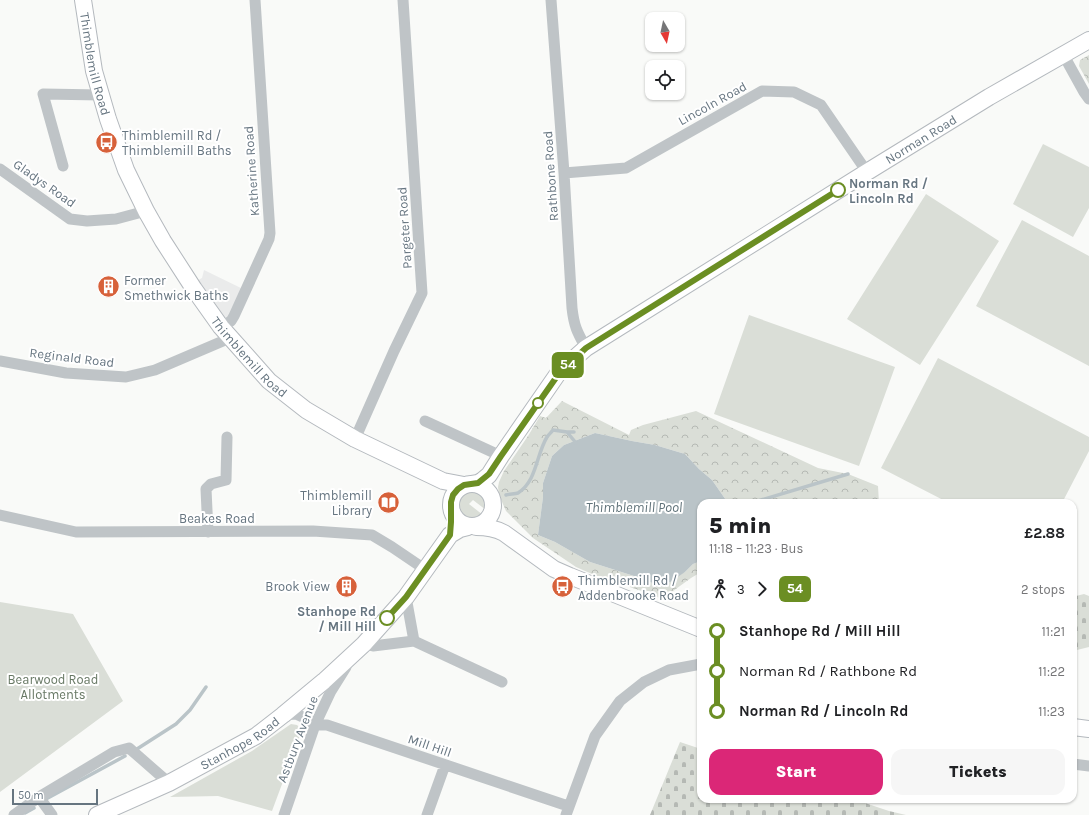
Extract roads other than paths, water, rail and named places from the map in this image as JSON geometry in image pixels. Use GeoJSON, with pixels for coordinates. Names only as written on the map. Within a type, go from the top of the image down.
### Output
{"type":"FeatureCollection","features":[{"type":"Feature","properties":{"kind":"street","name":"Thimblemill Road"},"geometry":{"type":"LineString","coordinates":[[83,0],[94,71],[108,119],[126,170],[146,211],[163,241],[194,289],[226,332],[270,381],[306,410],[355,439],[443,481],[468,485]]}},
{"type":"Feature","properties":{"kind":"street","name":"Katherine Road"},"geometry":{"type":"LineString","coordinates":[[226,332],[269,239],[270,233],[255,0]]}},
{"type":"Feature","properties":{"kind":"street","name":"Pargeter Road"},"geometry":{"type":"LineString","coordinates":[[355,439],[394,351],[422,293],[403,0]]}},
{"type":"Feature","properties":{"kind":"street"},"geometry":{"type":"LineString","coordinates":[[551,0],[563,0]]}},
{"type":"Feature","properties":{"kind":"street","name":"Rathbone Road"},"geometry":{"type":"LineString","coordinates":[[551,0],[573,315],[577,332],[586,348]]}},
{"type":"Feature","properties":{"kind":"street","name":"Norman Road"},"geometry":{"type":"LineString","coordinates":[[468,485],[478,483],[489,474],[560,372],[586,348],[989,97],[1089,40]]}},
{"type":"Feature","properties":{"kind":"street"},"geometry":{"type":"LineString","coordinates":[[1063,54],[1089,99]]}},
{"type":"Feature","properties":{"kind":"street","name":"Lincoln Road"},"geometry":{"type":"LineString","coordinates":[[564,173],[626,168],[762,92],[794,92],[821,105],[867,172]]}},
{"type":"Feature","properties":{"kind":"street"},"geometry":{"type":"LineString","coordinates":[[63,166],[43,94],[101,95]]}},
{"type":"Feature","properties":{"kind":"street","name":"Gladys Road"},"geometry":{"type":"LineString","coordinates":[[0,169],[70,219],[87,221],[116,219],[146,211]]}},
{"type":"Feature","properties":{"kind":"street","name":"Reginald Road"},"geometry":{"type":"LineString","coordinates":[[0,361],[66,373],[126,377],[155,370],[226,332]]}},
{"type":"Feature","properties":{"kind":"street"},"geometry":{"type":"LineString","coordinates":[[425,421],[501,456]]}},
{"type":"Feature","properties":{"kind":"street"},"geometry":{"type":"LineString","coordinates":[[208,532],[206,489],[211,484],[226,480],[226,437]]}},
{"type":"Feature","properties":{"kind":"street"},"geometry":{"type":"LineString","coordinates":[[450,535],[460,529],[483,524],[490,518],[493,510],[493,501],[490,494],[488,480],[489,474]]}},
{"type":"Feature","properties":{"kind":"street"},"geometry":{"type":"LineString","coordinates":[[443,481],[447,488],[454,518],[458,522],[472,527],[490,527],[497,529],[554,569],[697,627]]}},
{"type":"Feature","properties":{"kind":"street"},"geometry":{"type":"LineString","coordinates":[[450,535],[451,506],[453,495],[458,489],[468,485],[481,486],[490,494]]}},
{"type":"Feature","properties":{"kind":"street"},"geometry":{"type":"LineString","coordinates":[[493,510],[504,533]]}},
{"type":"Feature","properties":{"kind":"street","name":"Beakes Road"},"geometry":{"type":"LineString","coordinates":[[0,515],[76,532],[313,531],[372,535],[392,546],[426,570]]}},
{"type":"Feature","properties":{"kind":"street","name":"Stanhope Road"},"geometry":{"type":"LineString","coordinates":[[97,815],[169,783],[256,736],[283,715],[324,682],[359,649],[406,597],[450,535]]}},
{"type":"Feature","properties":{"kind":"street"},"geometry":{"type":"LineString","coordinates":[[406,597],[414,640]]}},
{"type":"Feature","properties":{"kind":"street"},"geometry":{"type":"LineString","coordinates":[[359,649],[414,640],[502,682]]}},
{"type":"Feature","properties":{"kind":"street","name":"Astbury Avenue"},"geometry":{"type":"LineString","coordinates":[[284,815],[315,725],[331,691],[359,649]]}},
{"type":"Feature","properties":{"kind":"street"},"geometry":{"type":"LineString","coordinates":[[567,811],[595,736],[620,701],[644,682],[669,670],[697,665]]}},
{"type":"Feature","properties":{"kind":"street","name":"Mill Hill"},"geometry":{"type":"LineString","coordinates":[[283,715],[296,714],[315,725],[327,725],[445,765],[567,811]]}},
{"type":"Feature","properties":{"kind":"street"},"geometry":{"type":"LineString","coordinates":[[1077,728],[1089,729]]}},
{"type":"Feature","properties":{"kind":"street"},"geometry":{"type":"LineString","coordinates":[[14,815],[40,797],[114,752],[128,748],[169,783]]}},
{"type":"Feature","properties":{"kind":"street"},"geometry":{"type":"LineString","coordinates":[[1077,764],[1089,766]]}},
{"type":"Feature","properties":{"kind":"street"},"geometry":{"type":"LineString","coordinates":[[427,815],[445,765]]}},
{"type":"Feature","properties":{"kind":"street"},"geometry":{"type":"LineString","coordinates":[[40,797],[52,815]]}},
{"type":"Feature","properties":{"kind":"water","name":"Thimblemill Pool"},"geometry":{"type":"Polygon","coordinates":[[[595,433],[655,445],[685,454],[712,480],[725,499],[697,499],[697,562],[670,582],[655,584],[590,562],[555,542],[538,535],[543,497],[543,483],[552,456],[564,445],[595,433]]]}},
{"type":"Feature","properties":{"kind":"waterway"},"geometry":{"type":"LineString","coordinates":[[506,495],[518,493],[529,482],[536,467],[543,444],[547,436],[553,430],[567,432],[576,443]]}},
{"type":"Feature","properties":{"kind":"waterway"},"geometry":{"type":"LineString","coordinates":[[567,432],[574,432]]}},
{"type":"Feature","properties":{"kind":"waterway"},"geometry":{"type":"LineString","coordinates":[[764,499],[848,474]]}},
{"type":"Feature","properties":{"kind":"waterway"},"geometry":{"type":"LineString","coordinates":[[137,749],[176,724],[190,710],[206,687]]}},
{"type":"Feature","properties":{"kind":"waterway"},"geometry":{"type":"LineString","coordinates":[[46,799],[125,756]]}},
{"type":"Feature","properties":{"kind":"waterway"},"geometry":{"type":"LineString","coordinates":[[25,813],[34,808]]}},
{"type":"Feature","properties":{"kind":"place","name":"Thimblemill Rd / Thimblemill Baths"},"geometry":{"type":"Point","coordinates":[106,142]}},
{"type":"Feature","properties":{"kind":"place","name":"Norman Rd / Lincoln Rd"},"geometry":{"type":"Point","coordinates":[838,190]}},
{"type":"Feature","properties":{"kind":"place","name":"Former Smethwick Baths"},"geometry":{"type":"Point","coordinates":[108,287]}},
{"type":"Feature","properties":{"kind":"place","name":"Thimblemill Library"},"geometry":{"type":"Point","coordinates":[388,502]}},
{"type":"Feature","properties":{"kind":"place","name":"Brook View"},"geometry":{"type":"Point","coordinates":[346,586]}},
{"type":"Feature","properties":{"kind":"place","name":"Thimblemill Rd / Addenbrooke Road"},"geometry":{"type":"Point","coordinates":[562,587]}},
{"type":"Feature","properties":{"kind":"place","name":"Stanhope Rd / Mill Hill"},"geometry":{"type":"Point","coordinates":[387,618]}},
{"type":"Feature","properties":{"kind":"park label","name":"Bearwood Road Allotments"},"geometry":{"type":"Point","coordinates":[53,686]}}]}
